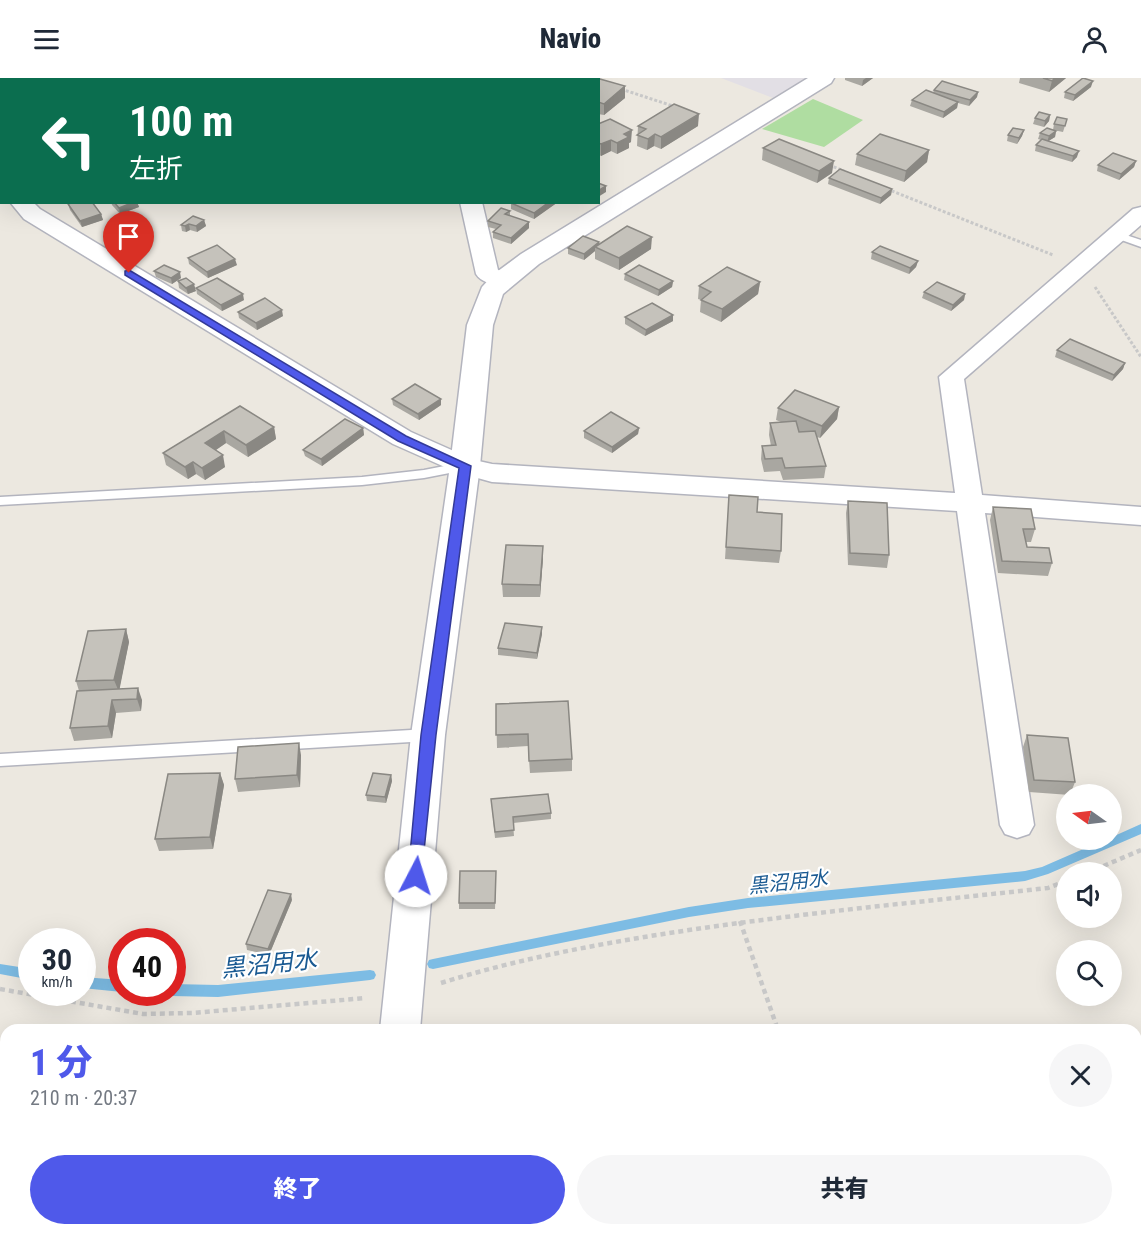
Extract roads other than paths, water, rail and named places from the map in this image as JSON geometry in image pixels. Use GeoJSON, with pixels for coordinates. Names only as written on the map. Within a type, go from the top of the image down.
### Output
{"type":"FeatureCollection","features":[{"type":"Feature","properties":{"kind":"street"},"geometry":{"type":"LineString","coordinates":[[401,1024],[429,735],[465,466],[480,325],[491,292],[503,279],[530,259],[824,78]]}},
{"type":"Feature","properties":{"kind":"street"},"geometry":{"type":"LineString","coordinates":[[22,204],[32,214],[402,438],[465,466],[492,473],[1141,516]]}},
{"type":"Feature","properties":{"kind":"street"},"geometry":{"type":"LineString","coordinates":[[471,204],[487,274],[503,279]]}},
{"type":"Feature","properties":{"kind":"street"},"geometry":{"type":"LineString","coordinates":[[1017,825],[951,377],[1141,214]]}},
{"type":"Feature","properties":{"kind":"lane"},"geometry":{"type":"LineString","coordinates":[[1117,235],[1141,244]]}},
{"type":"Feature","properties":{"kind":"lane"},"geometry":{"type":"LineString","coordinates":[[0,501],[362,481],[424,474],[465,466]]}},
{"type":"Feature","properties":{"kind":"lane"},"geometry":{"type":"LineString","coordinates":[[0,760],[429,735]]}},
{"type":"Feature","properties":{"kind":"waterway","name":"黒沼用水"},"geometry":{"type":"LineString","coordinates":[[433,964],[689,912],[748,903],[1025,876],[1044,871],[1141,829]]}},
{"type":"Feature","properties":{"kind":"waterway","name":"黒沼用水"},"geometry":{"type":"LineString","coordinates":[[0,969],[18,972]]}},
{"type":"Feature","properties":{"kind":"waterway","name":"黒沼用水"},"geometry":{"type":"LineString","coordinates":[[186,990],[218,991],[370,975]]}},
{"type":"Feature","properties":{"kind":"waterway","name":"黒沼用水"},"geometry":{"type":"LineString","coordinates":[[96,983],[108,985]]}}]}
